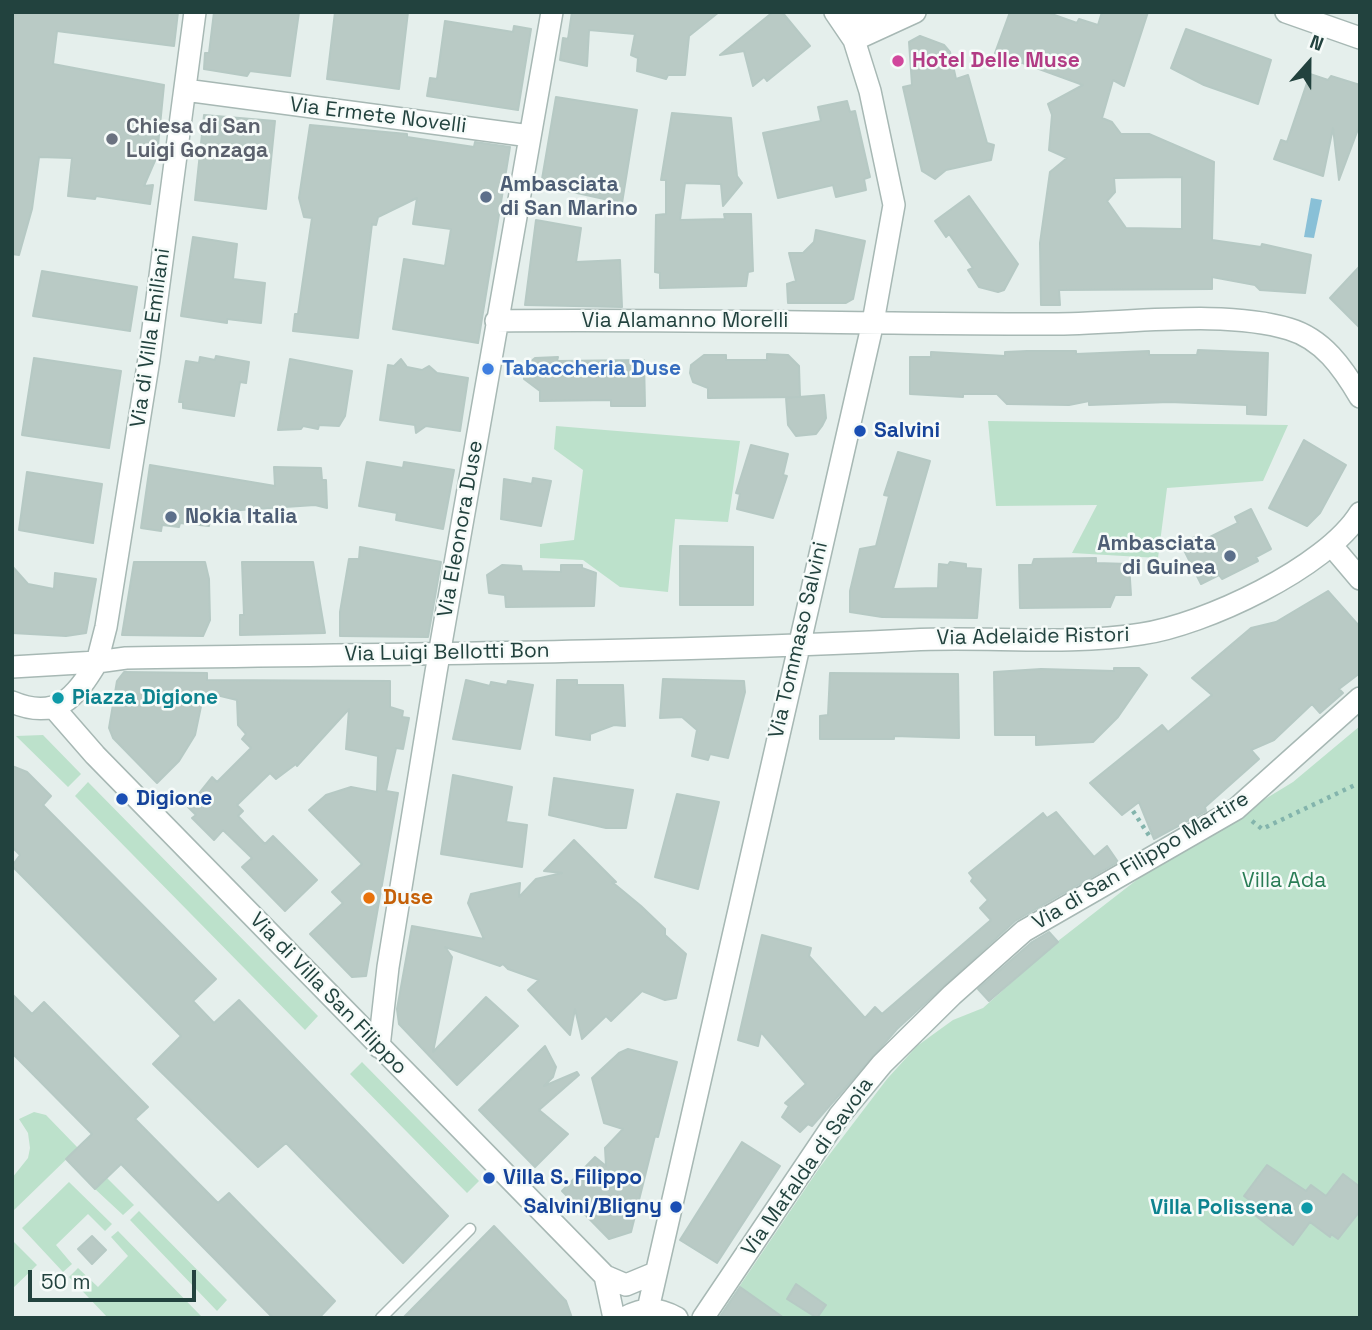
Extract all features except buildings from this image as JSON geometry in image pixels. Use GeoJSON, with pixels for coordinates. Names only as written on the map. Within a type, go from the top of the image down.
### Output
{"type":"FeatureCollection","features":[{"type":"Feature","properties":{"kind":"street","name":"Via di Villa Emiliani"},"geometry":{"type":"LineString","coordinates":[[97,662],[106,627],[149,359],[195,12]]}},
{"type":"Feature","properties":{"kind":"street","name":"Via Eleonora Duse"},"geometry":{"type":"LineString","coordinates":[[379,1047],[388,967],[440,653],[552,12]]}},
{"type":"Feature","properties":{"kind":"street"},"geometry":{"type":"LineString","coordinates":[[845,26],[877,12]]}},
{"type":"Feature","properties":{"kind":"street"},"geometry":{"type":"LineString","coordinates":[[845,26],[915,12]]}},
{"type":"Feature","properties":{"kind":"street"},"geometry":{"type":"LineString","coordinates":[[1286,12],[1360,38]]}},
{"type":"Feature","properties":{"kind":"street","name":"Via Tommaso Salvini"},"geometry":{"type":"LineString","coordinates":[[647,1313],[873,322],[894,205],[870,91],[845,26]]}},
{"type":"Feature","properties":{"kind":"street","name":"Via Ermete Novelli"},"geometry":{"type":"LineString","coordinates":[[185,90],[530,136]]}},
{"type":"Feature","properties":{"kind":"street"},"geometry":{"type":"LineString","coordinates":[[873,322],[1054,324],[1231,319],[1262,323],[1298,332],[1320,345],[1343,370],[1360,397]]}},
{"type":"Feature","properties":{"kind":"street","name":"Via Alamanno Morelli"},"geometry":{"type":"LineString","coordinates":[[496,321],[873,322]]}},
{"type":"Feature","properties":{"kind":"street","name":"Via Adelaide Ristori"},"geometry":{"type":"LineString","coordinates":[[797,646],[1142,634],[1211,614],[1275,583],[1332,546],[1360,513]]}},
{"type":"Feature","properties":{"kind":"street"},"geometry":{"type":"LineString","coordinates":[[1332,546],[1360,579]]}},
{"type":"Feature","properties":{"kind":"street","name":"Via Luigi Bellotti Bon"},"geometry":{"type":"LineString","coordinates":[[97,662],[126,658],[797,646]]}},
{"type":"Feature","properties":{"kind":"street"},"geometry":{"type":"LineString","coordinates":[[12,667],[97,662]]}},
{"type":"Feature","properties":{"kind":"street"},"geometry":{"type":"LineString","coordinates":[[12,702],[54,708],[78,695],[97,662]]}},
{"type":"Feature","properties":{"kind":"street","name":"Via di San Filippo Martire"},"geometry":{"type":"LineString","coordinates":[[952,995],[1024,931],[1236,809],[1360,698]]}},
{"type":"Feature","properties":{"kind":"street","name":"Via di Villa San Filippo"},"geometry":{"type":"LineString","coordinates":[[54,708],[95,755],[604,1276]]}},
{"type":"Feature","properties":{"kind":"street","name":"Via Mafalda di Savoia"},"geometry":{"type":"LineString","coordinates":[[703,1318],[839,1116],[882,1064],[952,995]]}},
{"type":"Feature","properties":{"kind":"street"},"geometry":{"type":"LineString","coordinates":[[604,1276],[626,1285],[655,1273]]}},
{"type":"Feature","properties":{"kind":"street"},"geometry":{"type":"LineString","coordinates":[[604,1276],[614,1318]]}},
{"type":"Feature","properties":{"kind":"street"},"geometry":{"type":"LineString","coordinates":[[624,1318],[647,1313],[677,1318]]}},
{"type":"Feature","properties":{"kind":"lane"},"geometry":{"type":"LineString","coordinates":[[381,1318],[470,1229]]}},
{"type":"Feature","properties":{"kind":"path"},"geometry":{"type":"LineString","coordinates":[[1236,809],[1262,829],[1359,784]]}},
{"type":"Feature","properties":{"kind":"path"},"geometry":{"type":"LineString","coordinates":[[1133,811],[1160,852]]}},
{"type":"Feature","properties":{"kind":"green space"},"geometry":{"type":"Polygon","coordinates":[[[988,421],[1288,425],[1263,481],[1167,488],[1158,558],[1072,553],[1097,505],[996,506],[988,421]]]}},
{"type":"Feature","properties":{"kind":"green space"},"geometry":{"type":"Polygon","coordinates":[[[556,426],[740,441],[728,522],[675,519],[668,592],[620,587],[583,560],[540,558],[540,544],[574,540],[583,470],[554,449],[556,426]]]}},
{"type":"Feature","properties":{"kind":"green space","name":"Villa Ada"},"geometry":{"type":"Polygon","coordinates":[[[1360,726],[1360,1318],[718,1318],[820,1167],[887,1079],[917,1046],[953,1020],[983,1008],[1058,941],[1152,868],[1293,782],[1360,726]]]}},
{"type":"Feature","properties":{"kind":"green space"},"geometry":{"type":"Polygon","coordinates":[[[43,735],[81,774],[68,787],[16,736],[43,735]]]}},
{"type":"Feature","properties":{"kind":"green space"},"geometry":{"type":"Polygon","coordinates":[[[88,782],[318,1016],[305,1030],[75,796],[88,782]]]}},
{"type":"Feature","properties":{"kind":"green space"},"geometry":{"type":"Polygon","coordinates":[[[362,1062],[479,1181],[467,1193],[350,1074],[362,1062]]]}},
{"type":"Feature","properties":{"kind":"green space"},"geometry":{"type":"Polygon","coordinates":[[[34,1112],[46,1115],[78,1148],[12,1212],[12,1178],[28,1158],[30,1148],[28,1133],[19,1119],[34,1112]]]}},
{"type":"Feature","properties":{"kind":"green space"},"geometry":{"type":"Polygon","coordinates":[[[107,1178],[134,1205],[123,1215],[95,1189],[107,1178]]]}},
{"type":"Feature","properties":{"kind":"green space"},"geometry":{"type":"Polygon","coordinates":[[[69,1182],[112,1224],[105,1231],[88,1214],[56,1245],[72,1264],[63,1272],[22,1228],[69,1182]]]}},
{"type":"Feature","properties":{"kind":"green space"},"geometry":{"type":"Polygon","coordinates":[[[139,1211],[227,1300],[217,1311],[130,1220],[139,1211]]]}},
{"type":"Feature","properties":{"kind":"green space"},"geometry":{"type":"Polygon","coordinates":[[[118,1231],[201,1316],[108,1318],[69,1277],[78,1268],[98,1287],[128,1256],[111,1237],[118,1231]]]}},
{"type":"Feature","properties":{"kind":"green space"},"geometry":{"type":"Polygon","coordinates":[[[12,1240],[37,1265],[12,1289],[12,1240]]]}},
{"type":"Feature","properties":{"kind":"water"},"geometry":{"type":"Polygon","coordinates":[[[1311,198],[1322,200],[1314,238],[1304,237],[1311,198]]]}},
{"type":"Feature","properties":{"kind":"place","name":"Hotel Delle Muse"},"geometry":{"type":"Point","coordinates":[898,61]}},
{"type":"Feature","properties":{"kind":"place","name":"Chiesa di San Luigi Gonzaga"},"geometry":{"type":"Point","coordinates":[112,139]}},
{"type":"Feature","properties":{"kind":"place","name":"Ambasciata di San Marino"},"geometry":{"type":"Point","coordinates":[486,197]}},
{"type":"Feature","properties":{"kind":"place","name":"Tabaccheria Duse"},"geometry":{"type":"Point","coordinates":[488,369]}},
{"type":"Feature","properties":{"kind":"place","name":"Salvini"},"geometry":{"type":"Point","coordinates":[860,431]}},
{"type":"Feature","properties":{"kind":"place","name":"Nokia Italia"},"geometry":{"type":"Point","coordinates":[171,517]}},
{"type":"Feature","properties":{"kind":"place","name":"Ambasciata di Guinea"},"geometry":{"type":"Point","coordinates":[1230,556]}},
{"type":"Feature","properties":{"kind":"place","name":"Piazza Digione"},"geometry":{"type":"Point","coordinates":[58,698]}},
{"type":"Feature","properties":{"kind":"place","name":"Digione"},"geometry":{"type":"Point","coordinates":[122,799]}},
{"type":"Feature","properties":{"kind":"place","name":"Duse"},"geometry":{"type":"Point","coordinates":[369,898]}},
{"type":"Feature","properties":{"kind":"place","name":"Villa S. Filippo"},"geometry":{"type":"Point","coordinates":[489,1178]}},
{"type":"Feature","properties":{"kind":"place","name":"Salvini/Bligny"},"geometry":{"type":"Point","coordinates":[676,1207]}},
{"type":"Feature","properties":{"kind":"place","name":"Villa Polissena"},"geometry":{"type":"Point","coordinates":[1307,1208]}}]}
